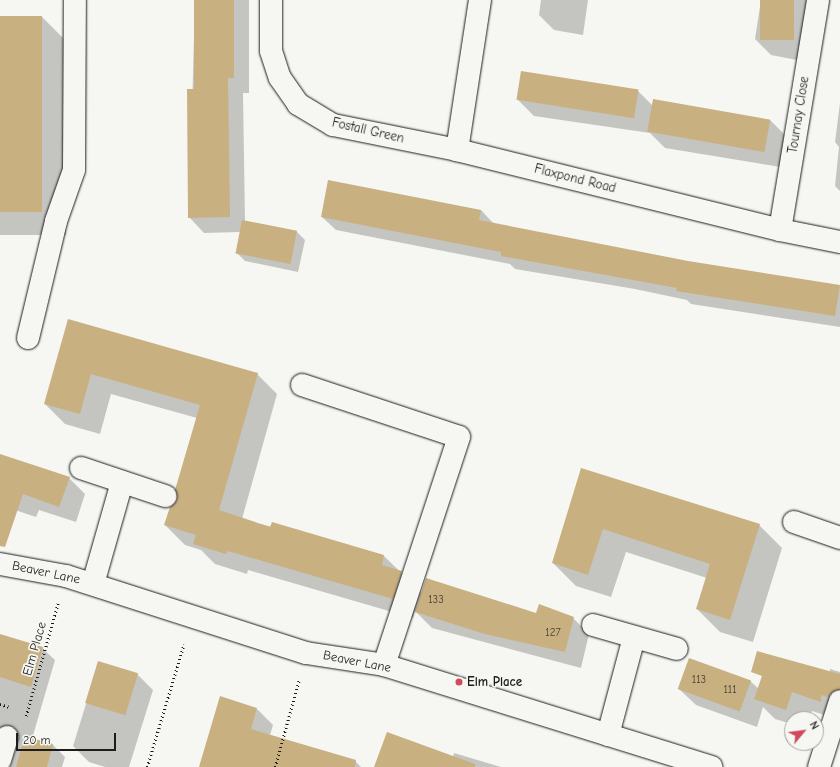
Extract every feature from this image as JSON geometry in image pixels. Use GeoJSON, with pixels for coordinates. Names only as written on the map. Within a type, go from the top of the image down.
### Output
{"type":"FeatureCollection","features":[{"type":"Feature","properties":{"kind":"street"},"geometry":{"type":"LineString","coordinates":[[28,338],[56,221],[74,170],[75,0]]}},
{"type":"Feature","properties":{"kind":"street","name":"Fostall Green"},"geometry":{"type":"LineString","coordinates":[[271,0],[271,51],[280,78],[298,104],[333,125],[458,150]]}},
{"type":"Feature","properties":{"kind":"street"},"geometry":{"type":"LineString","coordinates":[[458,150],[480,0]]}},
{"type":"Feature","properties":{"kind":"street","name":"Tournay Close"},"geometry":{"type":"LineString","coordinates":[[780,230],[818,0]]}},
{"type":"Feature","properties":{"kind":"street","name":"Flaxpond Road"},"geometry":{"type":"LineString","coordinates":[[458,150],[780,230],[840,242]]}},
{"type":"Feature","properties":{"kind":"street"},"geometry":{"type":"LineString","coordinates":[[302,385],[458,437],[384,665]]}},
{"type":"Feature","properties":{"kind":"street"},"geometry":{"type":"LineString","coordinates":[[81,468],[165,496]]}},
{"type":"Feature","properties":{"kind":"street"},"geometry":{"type":"LineString","coordinates":[[93,584],[122,482]]}},
{"type":"Feature","properties":{"kind":"street"},"geometry":{"type":"LineString","coordinates":[[794,522],[840,538]]}},
{"type":"Feature","properties":{"kind":"street","name":"Beaver Lane"},"geometry":{"type":"LineString","coordinates":[[0,564],[66,576],[306,653],[384,665],[712,767]]}},
{"type":"Feature","properties":{"kind":"street"},"geometry":{"type":"LineString","coordinates":[[593,625],[677,649]]}},
{"type":"Feature","properties":{"kind":"street"},"geometry":{"type":"LineString","coordinates":[[608,735],[634,637]]}},
{"type":"Feature","properties":{"kind":"street"},"geometry":{"type":"LineString","coordinates":[[819,767],[840,701]]}},
{"type":"Feature","properties":{"kind":"street"},"geometry":{"type":"LineString","coordinates":[[0,760],[7,737]]}},
{"type":"Feature","properties":{"kind":"path","name":"Elm Place"},"geometry":{"type":"LineString","coordinates":[[25,720],[66,576]]}},
{"type":"Feature","properties":{"kind":"path"},"geometry":{"type":"LineString","coordinates":[[147,767],[192,616]]}},
{"type":"Feature","properties":{"kind":"path"},"geometry":{"type":"LineString","coordinates":[[275,767],[306,653]]}},
{"type":"Feature","properties":{"kind":"building"},"geometry":{"type":"Polygon","coordinates":[[[194,0],[234,0],[234,78],[228,78],[230,217],[188,218],[187,89],[194,89],[194,0]]]}},
{"type":"Feature","properties":{"kind":"building"},"geometry":{"type":"Polygon","coordinates":[[[760,0],[794,0],[794,40],[760,40],[760,0]]]}},
{"type":"Feature","properties":{"kind":"building"},"geometry":{"type":"Polygon","coordinates":[[[0,16],[42,16],[42,212],[0,212],[0,16]]]}},
{"type":"Feature","properties":{"kind":"building"},"geometry":{"type":"Polygon","coordinates":[[[521,71],[639,90],[634,118],[516,100],[521,71]]]}},
{"type":"Feature","properties":{"kind":"building"},"geometry":{"type":"Polygon","coordinates":[[[653,99],[770,120],[764,152],[647,131],[653,99]]]}},
{"type":"Feature","properties":{"kind":"building"},"geometry":{"type":"Polygon","coordinates":[[[328,180],[481,210],[479,220],[688,261],[840,285],[835,316],[676,291],[677,288],[501,256],[501,252],[321,217],[328,180]]]}},
{"type":"Feature","properties":{"kind":"building"},"geometry":{"type":"Polygon","coordinates":[[[242,220],[297,231],[290,264],[236,253],[242,220]]]}},
{"type":"Feature","properties":{"kind":"building"},"geometry":{"type":"Polygon","coordinates":[[[68,319],[258,373],[219,510],[270,527],[272,522],[384,555],[382,565],[402,571],[393,599],[228,551],[226,554],[193,544],[196,535],[164,525],[170,507],[177,500],[175,490],[200,405],[91,374],[80,414],[44,404],[68,319]]]}},
{"type":"Feature","properties":{"kind":"building"},"geometry":{"type":"Polygon","coordinates":[[[0,454],[70,477],[59,507],[23,494],[5,547],[0,546],[0,454]]]}},
{"type":"Feature","properties":{"kind":"building"},"geometry":{"type":"Polygon","coordinates":[[[581,468],[760,524],[730,620],[696,609],[710,564],[603,529],[588,575],[552,563],[581,468]]]}},
{"type":"Feature","properties":{"kind":"building"},"geometry":{"type":"Polygon","coordinates":[[[426,578],[536,613],[539,604],[574,617],[565,652],[485,634],[415,612],[426,578]]]}},
{"type":"Feature","properties":{"kind":"building"},"geometry":{"type":"Polygon","coordinates":[[[0,634],[43,647],[31,687],[0,677],[0,634]]]}},
{"type":"Feature","properties":{"kind":"building"},"geometry":{"type":"Polygon","coordinates":[[[757,651],[840,674],[840,689],[832,692],[828,697],[821,695],[821,702],[792,692],[786,710],[754,699],[762,676],[751,672],[757,651]]]}},
{"type":"Feature","properties":{"kind":"building"},"geometry":{"type":"Polygon","coordinates":[[[689,658],[751,681],[740,712],[678,689],[689,658]]]}},
{"type":"Feature","properties":{"kind":"building"},"geometry":{"type":"Polygon","coordinates":[[[98,661],[138,673],[125,715],[85,703],[98,661]]]}},
{"type":"Feature","properties":{"kind":"building"},"geometry":{"type":"Polygon","coordinates":[[[220,696],[257,708],[251,729],[356,760],[355,767],[199,767],[220,696]]]}},
{"type":"Feature","properties":{"kind":"building"},"geometry":{"type":"Polygon","coordinates":[[[387,732],[475,764],[475,767],[374,767],[387,732]]]}},
{"type":"Feature","properties":{"kind":"building"},"geometry":{"type":"Polygon","coordinates":[[[25,736],[53,744],[47,767],[16,767],[25,736]]]}},
{"type":"Feature","properties":{"kind":"place","name":"Elm Place"},"geometry":{"type":"Point","coordinates":[459,682]}}]}
